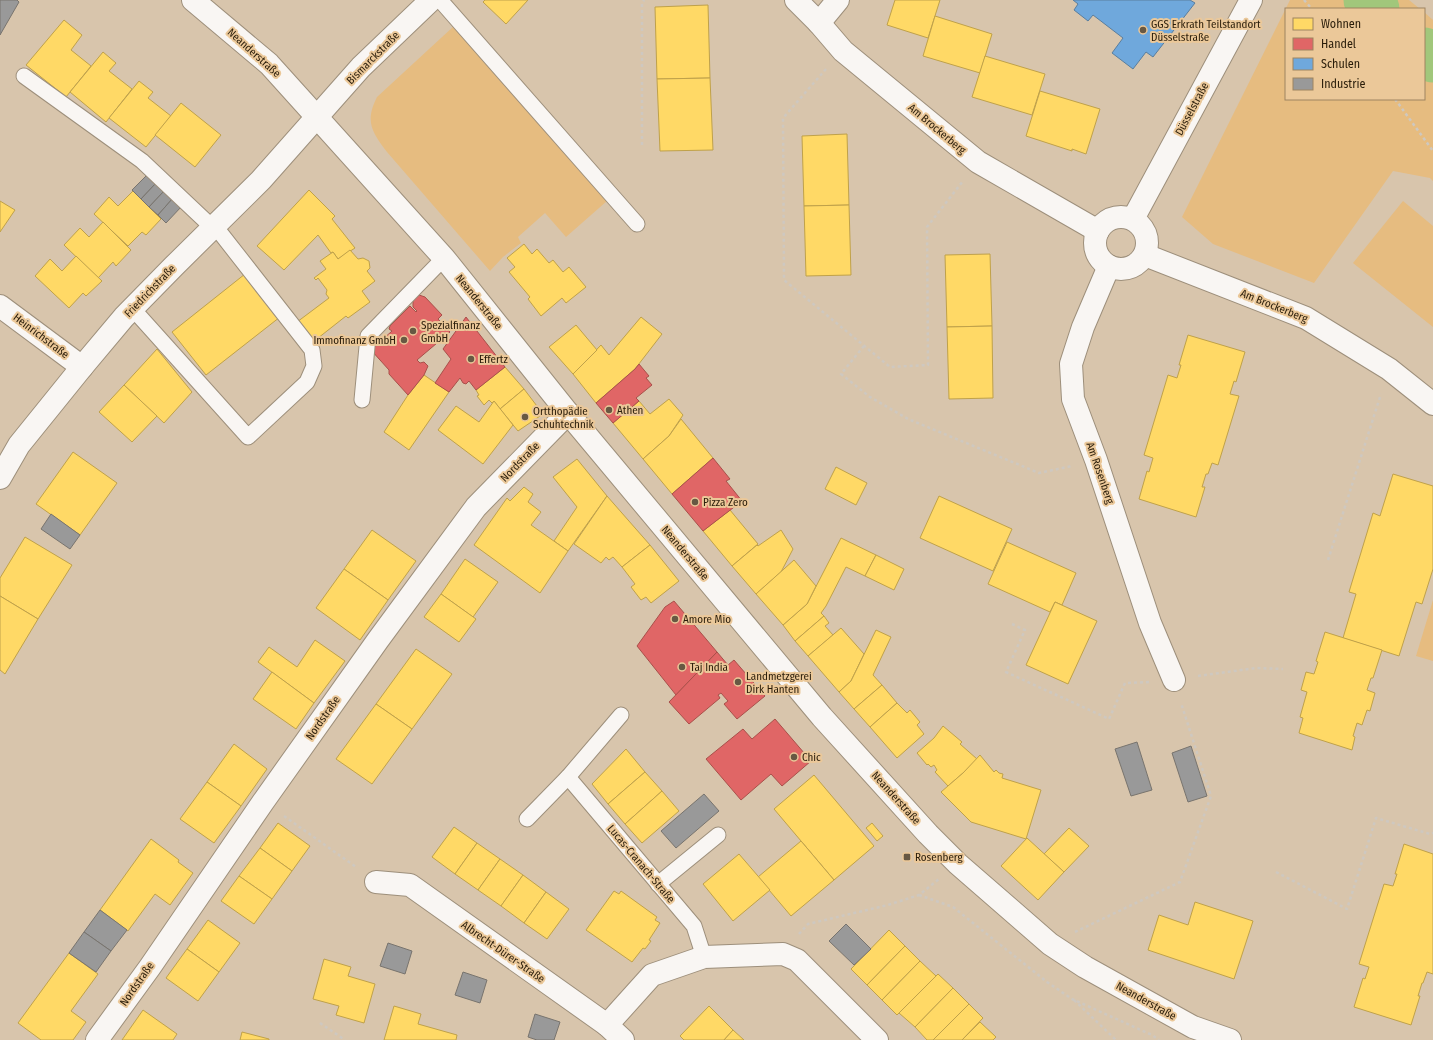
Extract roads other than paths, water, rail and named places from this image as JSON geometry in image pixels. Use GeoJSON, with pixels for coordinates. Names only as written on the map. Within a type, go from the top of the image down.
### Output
{"type":"FeatureCollection","features":[{"type":"Feature","properties":{"kind":"street","name":"Neanderstraße"},"geometry":{"type":"LineString","coordinates":[[193,0],[269,64],[444,258],[568,413],[822,717],[923,828],[958,864],[1050,944],[1079,963],[1193,1027],[1230,1040]]}},
{"type":"Feature","properties":{"kind":"street","name":"Bismarckstraße"},"geometry":{"type":"LineString","coordinates":[[317,118],[361,67],[431,0]]}},
{"type":"Feature","properties":{"kind":"street","name":"Am Brockerberg"},"geometry":{"type":"LineString","coordinates":[[796,0],[819,23],[843,51],[978,162],[1098,230]]}},
{"type":"Feature","properties":{"kind":"street"},"geometry":{"type":"LineString","coordinates":[[819,23],[838,0]]}},
{"type":"Feature","properties":{"kind":"street","name":"Düsselstraße"},"geometry":{"type":"LineString","coordinates":[[1133,219],[1251,0]]}},
{"type":"Feature","properties":{"kind":"street","name":"Friedrichstraße"},"geometry":{"type":"LineString","coordinates":[[0,478],[19,445],[82,367],[133,308],[261,180],[317,118]]}},
{"type":"Feature","properties":{"kind":"street"},"geometry":{"type":"LineString","coordinates":[[1117,216],[1133,219],[1145,230],[1147,246],[1145,255],[1136,264],[1125,269],[1109,266],[1102,261],[1095,246],[1098,230],[1109,219],[1117,216]]}},
{"type":"Feature","properties":{"kind":"street","name":"Am Brockerberg"},"geometry":{"type":"LineString","coordinates":[[1145,255],[1306,318],[1389,369],[1433,404]]}},
{"type":"Feature","properties":{"kind":"street","name":"Am Rosenberg"},"geometry":{"type":"LineString","coordinates":[[1109,266],[1083,327],[1071,364],[1073,399],[1096,460],[1150,623],[1174,680]]}},
{"type":"Feature","properties":{"kind":"street","name":"Heinrichstraße"},"geometry":{"type":"LineString","coordinates":[[0,306],[82,367]]}},
{"type":"Feature","properties":{"kind":"street","name":"Nordstraße"},"geometry":{"type":"LineString","coordinates":[[97,1040],[150,967],[263,802],[378,640],[476,507],[568,413]]}},
{"type":"Feature","properties":{"kind":"street","name":"Albrecht-Dürer-Straße"},"geometry":{"type":"LineString","coordinates":[[376,882],[410,885],[606,1025],[623,1040]]}},
{"type":"Feature","properties":{"kind":"street"},"geometry":{"type":"LineString","coordinates":[[606,1025],[652,975],[704,957],[783,954],[797,960],[877,1040]]}},
{"type":"Feature","properties":{"kind":"lane"},"geometry":{"type":"LineString","coordinates":[[440,0],[637,224]]}},
{"type":"Feature","properties":{"kind":"lane"},"geometry":{"type":"LineString","coordinates":[[24,76],[142,161],[214,227],[312,350],[314,366],[307,382],[248,437],[133,308]]}},
{"type":"Feature","properties":{"kind":"lane"},"geometry":{"type":"LineString","coordinates":[[362,400],[368,336],[444,258]]}},
{"type":"Feature","properties":{"kind":"lane"},"geometry":{"type":"LineString","coordinates":[[527,819],[568,777],[621,715]]}},
{"type":"Feature","properties":{"kind":"lane","name":"Lucas-Cranach-Straße"},"geometry":{"type":"LineString","coordinates":[[568,777],[694,926],[704,957]]}},
{"type":"Feature","properties":{"kind":"lane"},"geometry":{"type":"LineString","coordinates":[[658,884],[718,834]]}},
{"type":"Feature","properties":{"kind":"waterway"},"geometry":{"type":"LineString","coordinates":[[1367,0],[1375,8]]}},
{"type":"Feature","properties":{"kind":"waterway"},"geometry":{"type":"LineString","coordinates":[[1425,52],[1433,59]]}},
{"type":"Feature","properties":{"kind":"place","name":"GGS Erkrath Teilstandort Düsselstraße"},"geometry":{"type":"Point","coordinates":[1143,30]}},
{"type":"Feature","properties":{"kind":"place","name":"Spezialfinanz GmbH"},"geometry":{"type":"Point","coordinates":[413,331]}},
{"type":"Feature","properties":{"kind":"place","name":"Immofinanz GmbH"},"geometry":{"type":"Point","coordinates":[404,340]}},
{"type":"Feature","properties":{"kind":"place","name":"Effertz"},"geometry":{"type":"Point","coordinates":[471,359]}},
{"type":"Feature","properties":{"kind":"place","name":"Athen"},"geometry":{"type":"Point","coordinates":[609,410]}},
{"type":"Feature","properties":{"kind":"place","name":"Ortthopädie Schuhtechnik"},"geometry":{"type":"Point","coordinates":[525,417]}},
{"type":"Feature","properties":{"kind":"place","name":"Pizza Zero"},"geometry":{"type":"Point","coordinates":[695,502]}},
{"type":"Feature","properties":{"kind":"place","name":"Amore Mio"},"geometry":{"type":"Point","coordinates":[675,619]}},
{"type":"Feature","properties":{"kind":"place","name":"Taj India"},"geometry":{"type":"Point","coordinates":[682,667]}},
{"type":"Feature","properties":{"kind":"place","name":"Landmetzgerei Dirk Hanten"},"geometry":{"type":"Point","coordinates":[738,682]}},
{"type":"Feature","properties":{"kind":"place","name":"Chic"},"geometry":{"type":"Point","coordinates":[794,757]}},
{"type":"Feature","properties":{"kind":"place","name":"Rosenberg"},"geometry":{"type":"Point","coordinates":[907,857]}}]}
